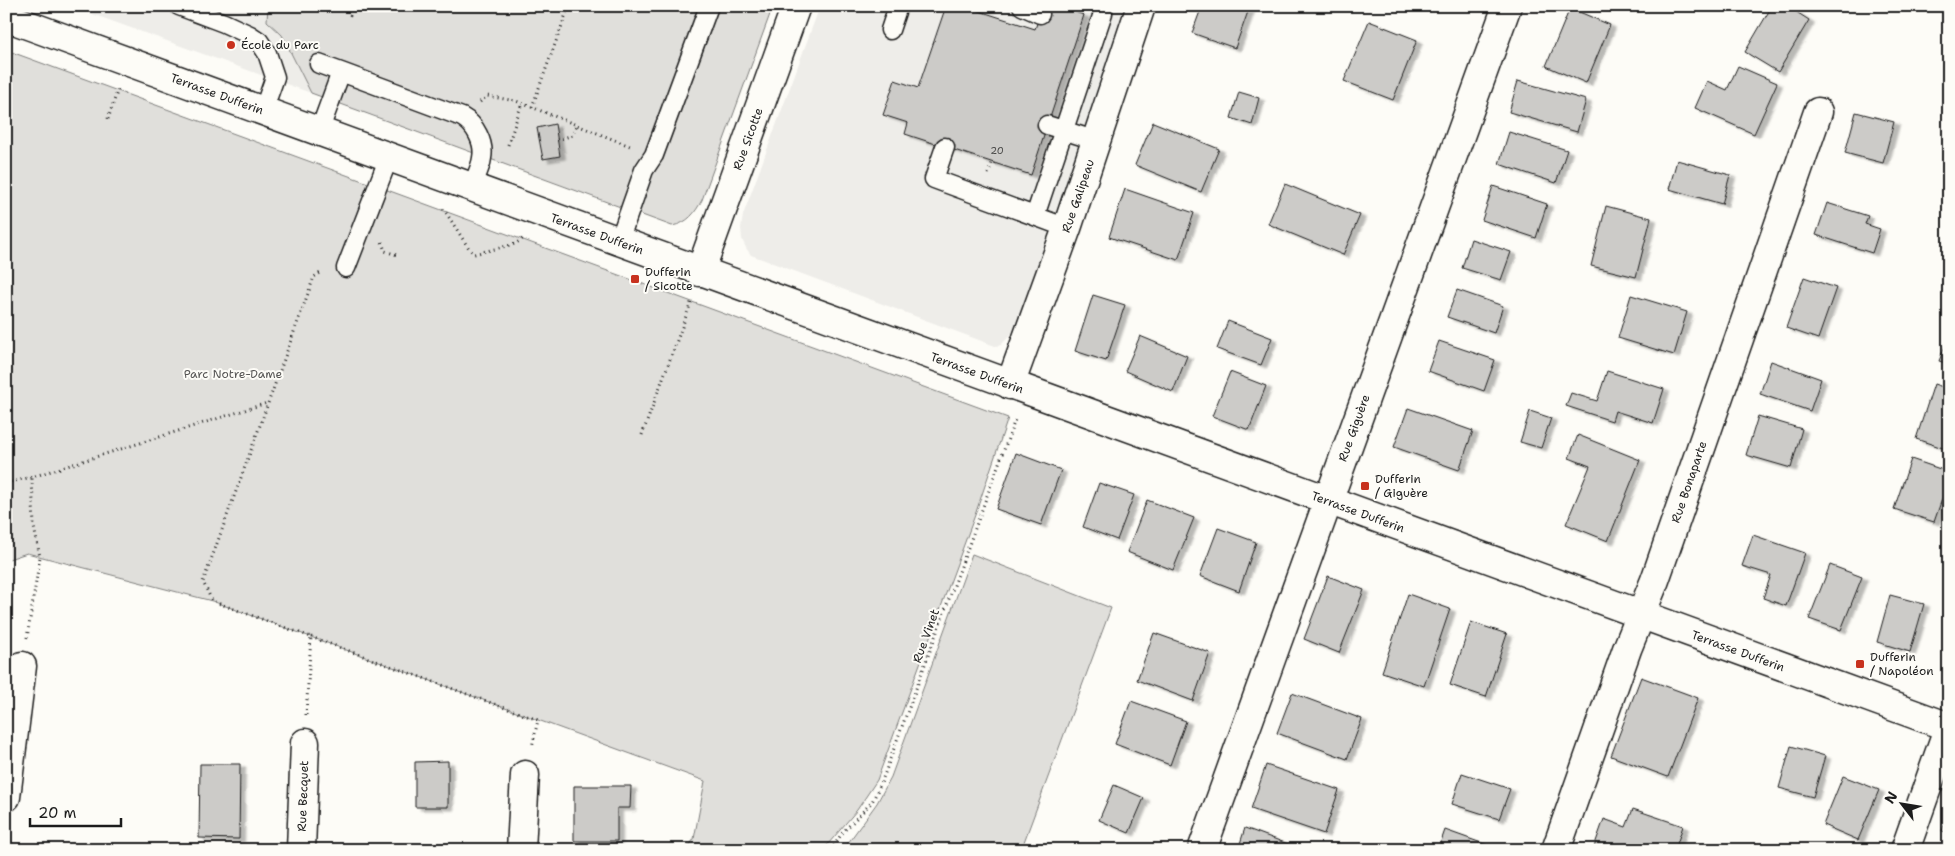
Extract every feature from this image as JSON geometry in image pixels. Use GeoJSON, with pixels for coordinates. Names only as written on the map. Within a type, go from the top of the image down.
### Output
{"type":"FeatureCollection","features":[{"type":"Feature","properties":{"kind":"street","name":"Rue Sicotte"},"geometry":{"type":"LineString","coordinates":[[700,272],[796,6]]}},
{"type":"Feature","properties":{"kind":"street","name":"Rue Galipeau"},"geometry":{"type":"LineString","coordinates":[[1010,385],[1067,228],[1142,6]]}},
{"type":"Feature","properties":{"kind":"street","name":"Rue Giguère"},"geometry":{"type":"LineString","coordinates":[[1202,850],[1507,6]]}},
{"type":"Feature","properties":{"kind":"street","name":"Terrasse Dufferin"},"geometry":{"type":"LineString","coordinates":[[6,17],[1949,727]]}},
{"type":"Feature","properties":{"kind":"street","name":"Rue Bonaparte"},"geometry":{"type":"LineString","coordinates":[[1556,850],[1627,649],[1641,616],[1818,112]]}},
{"type":"Feature","properties":{"kind":"street"},"geometry":{"type":"LineString","coordinates":[[6,797],[22,666]]}},
{"type":"Feature","properties":{"kind":"street"},"geometry":{"type":"LineString","coordinates":[[1905,850],[1949,727]]}},
{"type":"Feature","properties":{"kind":"street","name":"Rue Becquet"},"geometry":{"type":"LineString","coordinates":[[301,850],[305,743]]}},
{"type":"Feature","properties":{"kind":"street"},"geometry":{"type":"LineString","coordinates":[[522,850],[526,775]]}},
{"type":"Feature","properties":{"kind":"lane"},"geometry":{"type":"LineString","coordinates":[[179,6],[224,23],[259,41],[267,53],[275,77],[263,111]]}},
{"type":"Feature","properties":{"kind":"lane"},"geometry":{"type":"LineString","coordinates":[[619,242],[644,170],[654,155],[709,6]]}},
{"type":"Feature","properties":{"kind":"lane"},"geometry":{"type":"LineString","coordinates":[[890,30],[898,6]]}},
{"type":"Feature","properties":{"kind":"lane"},"geometry":{"type":"LineString","coordinates":[[1022,6],[1040,14]]}},
{"type":"Feature","properties":{"kind":"lane"},"geometry":{"type":"LineString","coordinates":[[1035,216],[1056,128],[1103,13]]}},
{"type":"Feature","properties":{"kind":"lane"},"geometry":{"type":"LineString","coordinates":[[319,64],[469,121],[480,140],[482,156],[471,188]]}},
{"type":"Feature","properties":{"kind":"lane"},"geometry":{"type":"LineString","coordinates":[[319,132],[341,72]]}},
{"type":"Feature","properties":{"kind":"lane"},"geometry":{"type":"LineString","coordinates":[[1056,128],[1097,141]]}},
{"type":"Feature","properties":{"kind":"lane"},"geometry":{"type":"LineString","coordinates":[[945,147],[934,179],[1067,228]]}},
{"type":"Feature","properties":{"kind":"lane"},"geometry":{"type":"LineString","coordinates":[[346,268],[389,157]]}},
{"type":"Feature","properties":{"kind":"path"},"geometry":{"type":"LineString","coordinates":[[350,16],[354,6]]}},
{"type":"Feature","properties":{"kind":"path"},"geometry":{"type":"LineString","coordinates":[[532,107],[569,6]]}},
{"type":"Feature","properties":{"kind":"path"},"geometry":{"type":"LineString","coordinates":[[108,119],[119,89]]}},
{"type":"Feature","properties":{"kind":"path"},"geometry":{"type":"LineString","coordinates":[[487,96],[522,103],[636,149]]}},
{"type":"Feature","properties":{"kind":"path"},"geometry":{"type":"LineString","coordinates":[[507,146],[522,103]]}},
{"type":"Feature","properties":{"kind":"path"},"geometry":{"type":"LineString","coordinates":[[558,140],[573,135],[576,126]]}},
{"type":"Feature","properties":{"kind":"path"},"geometry":{"type":"LineString","coordinates":[[443,208],[474,254],[514,244],[524,238]]}},
{"type":"Feature","properties":{"kind":"path"},"geometry":{"type":"LineString","coordinates":[[373,239],[382,242],[385,251],[397,255]]}},
{"type":"Feature","properties":{"kind":"path"},"geometry":{"type":"LineString","coordinates":[[314,277],[203,582],[212,601],[538,720],[526,775]]}},
{"type":"Feature","properties":{"kind":"path"},"geometry":{"type":"LineString","coordinates":[[642,435],[692,299]]}},
{"type":"Feature","properties":{"kind":"path"},"geometry":{"type":"LineString","coordinates":[[6,483],[32,477],[268,402]]}},
{"type":"Feature","properties":{"kind":"path","name":"Rue Vinet"},"geometry":{"type":"LineString","coordinates":[[831,850],[843,832],[872,802],[882,781],[1017,416]]}},
{"type":"Feature","properties":{"kind":"path"},"geometry":{"type":"LineString","coordinates":[[22,666],[40,557],[34,527],[32,477]]}},
{"type":"Feature","properties":{"kind":"path"},"geometry":{"type":"LineString","coordinates":[[305,743],[311,637]]}},
{"type":"Feature","properties":{"kind":"shaded area","name":"École du Parc"},"geometry":{"type":"Polygon","coordinates":[[[70,6],[268,6],[267,21],[282,35],[311,93],[70,6]]]}},
{"type":"Feature","properties":{"kind":"shaded area"},"geometry":{"type":"Polygon","coordinates":[[[820,6],[1124,6],[1066,185],[1015,330],[1001,345],[995,346],[751,255],[746,248],[742,239],[741,228],[743,215],[820,6]]]}},
{"type":"Feature","properties":{"kind":"green space"},"geometry":{"type":"Polygon","coordinates":[[[268,6],[773,6],[702,200],[690,217],[678,225],[672,226],[311,93],[282,35],[267,21],[268,6]]]}},
{"type":"Feature","properties":{"kind":"green space","name":"Parc Notre-Dame"},"geometry":{"type":"Polygon","coordinates":[[[6,50],[1008,418],[975,515],[877,780],[857,810],[823,850],[686,850],[694,839],[705,781],[212,601],[27,553],[6,560],[6,50]]]}},
{"type":"Feature","properties":{"kind":"green space"},"geometry":{"type":"Polygon","coordinates":[[[972,554],[1111,608],[1021,850],[843,850],[877,803],[891,777],[972,554]]]}},
{"type":"Feature","properties":{"kind":"building"},"geometry":{"type":"Polygon","coordinates":[[[946,6],[964,6],[1035,29],[1043,6],[1056,6],[1084,15],[1031,175],[905,134],[908,123],[883,115],[895,80],[918,88],[946,6]]]}},
{"type":"Feature","properties":{"kind":"building"},"geometry":{"type":"Polygon","coordinates":[[[1202,6],[1250,6],[1235,48],[1192,33],[1202,6]]]}},
{"type":"Feature","properties":{"kind":"building"},"geometry":{"type":"Polygon","coordinates":[[[1772,6],[1787,6],[1809,20],[1778,72],[1745,52],[1772,6]]]}},
{"type":"Feature","properties":{"kind":"building"},"geometry":{"type":"Polygon","coordinates":[[[1570,8],[1610,25],[1586,83],[1546,66],[1570,8]]]}},
{"type":"Feature","properties":{"kind":"building"},"geometry":{"type":"Polygon","coordinates":[[[1369,21],[1417,40],[1393,100],[1344,81],[1369,21]]]}},
{"type":"Feature","properties":{"kind":"building"},"geometry":{"type":"Polygon","coordinates":[[[1738,66],[1777,83],[1754,134],[1695,108],[1707,81],[1727,90],[1738,66]]]}},
{"type":"Feature","properties":{"kind":"building"},"geometry":{"type":"Polygon","coordinates":[[[1518,81],[1586,100],[1577,132],[1509,112],[1518,81]]]}},
{"type":"Feature","properties":{"kind":"building"},"geometry":{"type":"Polygon","coordinates":[[[1239,92],[1259,98],[1252,125],[1231,118],[1239,92]]]}},
{"type":"Feature","properties":{"kind":"building"},"geometry":{"type":"Polygon","coordinates":[[[1856,112],[1894,122],[1883,163],[1845,153],[1856,112]]]}},
{"type":"Feature","properties":{"kind":"building"},"geometry":{"type":"Polygon","coordinates":[[[1153,122],[1219,149],[1201,192],[1135,165],[1153,122]]]}},
{"type":"Feature","properties":{"kind":"building"},"geometry":{"type":"Polygon","coordinates":[[[555,124],[560,156],[543,159],[537,128],[555,124]]]}},
{"type":"Feature","properties":{"kind":"building"},"geometry":{"type":"Polygon","coordinates":[[[1509,132],[1567,150],[1556,183],[1499,164],[1509,132]]]}},
{"type":"Feature","properties":{"kind":"building"},"geometry":{"type":"Polygon","coordinates":[[[1677,160],[1730,175],[1722,204],[1669,189],[1677,160]]]}},
{"type":"Feature","properties":{"kind":"building"},"geometry":{"type":"Polygon","coordinates":[[[1285,184],[1360,215],[1343,255],[1268,224],[1285,184]]]}},
{"type":"Feature","properties":{"kind":"building"},"geometry":{"type":"Polygon","coordinates":[[[1493,186],[1547,204],[1536,238],[1482,220],[1493,186]]]}},
{"type":"Feature","properties":{"kind":"building"},"geometry":{"type":"Polygon","coordinates":[[[1125,189],[1194,213],[1178,260],[1109,237],[1125,189]]]}},
{"type":"Feature","properties":{"kind":"building"},"geometry":{"type":"Polygon","coordinates":[[[1827,203],[1868,216],[1865,224],[1880,229],[1872,253],[1816,235],[1827,203]]]}},
{"type":"Feature","properties":{"kind":"building"},"geometry":{"type":"Polygon","coordinates":[[[1606,206],[1651,218],[1636,277],[1591,266],[1606,206]]]}},
{"type":"Feature","properties":{"kind":"building"},"geometry":{"type":"Polygon","coordinates":[[[1471,239],[1511,252],[1501,280],[1462,268],[1471,239]]]}},
{"type":"Feature","properties":{"kind":"building"},"geometry":{"type":"Polygon","coordinates":[[[1804,277],[1836,288],[1818,339],[1786,328],[1804,277]]]}},
{"type":"Feature","properties":{"kind":"building"},"geometry":{"type":"Polygon","coordinates":[[[1457,290],[1503,306],[1494,333],[1447,317],[1457,290]]]}},
{"type":"Feature","properties":{"kind":"building"},"geometry":{"type":"Polygon","coordinates":[[[1093,295],[1125,305],[1106,361],[1075,351],[1093,295]]]}},
{"type":"Feature","properties":{"kind":"building"},"geometry":{"type":"Polygon","coordinates":[[[1631,295],[1687,312],[1674,355],[1618,338],[1631,295]]]}},
{"type":"Feature","properties":{"kind":"building"},"geometry":{"type":"Polygon","coordinates":[[[1228,321],[1272,338],[1261,365],[1217,349],[1228,321]]]}},
{"type":"Feature","properties":{"kind":"building"},"geometry":{"type":"Polygon","coordinates":[[[1140,336],[1187,356],[1173,392],[1125,371],[1140,336]]]}},
{"type":"Feature","properties":{"kind":"building"},"geometry":{"type":"Polygon","coordinates":[[[1949,336],[1949,364],[1939,361],[1949,336]]]}},
{"type":"Feature","properties":{"kind":"building"},"geometry":{"type":"Polygon","coordinates":[[[1439,341],[1495,360],[1484,391],[1428,371],[1439,341]]]}},
{"type":"Feature","properties":{"kind":"building"},"geometry":{"type":"Polygon","coordinates":[[[1771,361],[1821,379],[1810,411],[1760,394],[1771,361]]]}},
{"type":"Feature","properties":{"kind":"building"},"geometry":{"type":"Polygon","coordinates":[[[1607,371],[1664,389],[1653,423],[1615,411],[1612,421],[1566,406],[1571,393],[1597,401],[1607,371]]]}},
{"type":"Feature","properties":{"kind":"building"},"geometry":{"type":"Polygon","coordinates":[[[1230,372],[1266,386],[1249,430],[1212,416],[1230,372]]]}},
{"type":"Feature","properties":{"kind":"building"},"geometry":{"type":"Polygon","coordinates":[[[1934,384],[1949,389],[1949,450],[1916,439],[1934,384]]]}},
{"type":"Feature","properties":{"kind":"building"},"geometry":{"type":"Polygon","coordinates":[[[1408,408],[1473,431],[1459,470],[1394,447],[1408,408]]]}},
{"type":"Feature","properties":{"kind":"building"},"geometry":{"type":"Polygon","coordinates":[[[1530,411],[1551,418],[1541,448],[1520,442],[1530,411]]]}},
{"type":"Feature","properties":{"kind":"building"},"geometry":{"type":"Polygon","coordinates":[[[1758,416],[1802,429],[1791,468],[1746,455],[1758,416]]]}},
{"type":"Feature","properties":{"kind":"building"},"geometry":{"type":"Polygon","coordinates":[[[1578,435],[1640,460],[1608,541],[1566,524],[1590,466],[1569,458],[1578,435]]]}},
{"type":"Feature","properties":{"kind":"building"},"geometry":{"type":"Polygon","coordinates":[[[1016,453],[1061,470],[1041,525],[996,509],[1016,453]]]}},
{"type":"Feature","properties":{"kind":"building"},"geometry":{"type":"Polygon","coordinates":[[[1911,459],[1949,472],[1949,479],[1934,522],[1894,509],[1911,459]]]}},
{"type":"Feature","properties":{"kind":"building"},"geometry":{"type":"Polygon","coordinates":[[[1099,483],[1134,495],[1117,540],[1083,527],[1099,483]]]}},
{"type":"Feature","properties":{"kind":"building"},"geometry":{"type":"Polygon","coordinates":[[[1147,500],[1194,518],[1173,570],[1127,552],[1147,500]]]}},
{"type":"Feature","properties":{"kind":"building"},"geometry":{"type":"Polygon","coordinates":[[[1218,528],[1256,542],[1239,591],[1200,576],[1218,528]]]}},
{"type":"Feature","properties":{"kind":"building"},"geometry":{"type":"Polygon","coordinates":[[[1753,535],[1805,553],[1786,606],[1763,598],[1771,575],[1742,566],[1753,535]]]}},
{"type":"Feature","properties":{"kind":"building"},"geometry":{"type":"Polygon","coordinates":[[[1830,565],[1862,577],[1841,630],[1809,619],[1830,565]]]}},
{"type":"Feature","properties":{"kind":"building"},"geometry":{"type":"Polygon","coordinates":[[[1328,576],[1364,590],[1339,653],[1304,639],[1328,576]]]}},
{"type":"Feature","properties":{"kind":"building"},"geometry":{"type":"Polygon","coordinates":[[[1408,594],[1450,609],[1424,686],[1382,672],[1408,594]]]}},
{"type":"Feature","properties":{"kind":"building"},"geometry":{"type":"Polygon","coordinates":[[[1890,595],[1924,604],[1910,652],[1877,642],[1890,595]]]}},
{"type":"Feature","properties":{"kind":"building"},"geometry":{"type":"Polygon","coordinates":[[[1471,622],[1507,634],[1486,697],[1450,685],[1471,622]]]}},
{"type":"Feature","properties":{"kind":"building"},"geometry":{"type":"Polygon","coordinates":[[[1154,633],[1210,653],[1193,701],[1137,680],[1154,633]]]}},
{"type":"Feature","properties":{"kind":"building"},"geometry":{"type":"Polygon","coordinates":[[[1641,677],[1698,698],[1668,777],[1611,756],[1641,677]]]}},
{"type":"Feature","properties":{"kind":"building"},"geometry":{"type":"Polygon","coordinates":[[[1292,693],[1362,719],[1347,759],[1277,733],[1292,693]]]}},
{"type":"Feature","properties":{"kind":"building"},"geometry":{"type":"Polygon","coordinates":[[[1131,701],[1186,721],[1170,765],[1115,744],[1131,701]]]}},
{"type":"Feature","properties":{"kind":"building"},"geometry":{"type":"Polygon","coordinates":[[[1791,746],[1825,756],[1813,797],[1779,788],[1791,746]]]}},
{"type":"Feature","properties":{"kind":"building"},"geometry":{"type":"Polygon","coordinates":[[[448,761],[448,807],[415,807],[415,762],[448,761]]]}},
{"type":"Feature","properties":{"kind":"building"},"geometry":{"type":"Polygon","coordinates":[[[200,764],[240,764],[239,839],[199,838],[200,764]]]}},
{"type":"Feature","properties":{"kind":"building"},"geometry":{"type":"Polygon","coordinates":[[[1266,765],[1339,790],[1324,834],[1251,809],[1266,765]]]}},
{"type":"Feature","properties":{"kind":"building"},"geometry":{"type":"Polygon","coordinates":[[[1462,773],[1510,789],[1499,819],[1452,804],[1462,773]]]}},
{"type":"Feature","properties":{"kind":"building"},"geometry":{"type":"Polygon","coordinates":[[[1843,776],[1879,790],[1858,840],[1823,825],[1843,776]]]}},
{"type":"Feature","properties":{"kind":"building"},"geometry":{"type":"Polygon","coordinates":[[[1114,785],[1144,798],[1129,833],[1099,820],[1114,785]]]}},
{"type":"Feature","properties":{"kind":"building"},"geometry":{"type":"Polygon","coordinates":[[[574,786],[631,786],[630,808],[617,808],[617,841],[574,841],[574,786]]]}},
{"type":"Feature","properties":{"kind":"building"},"geometry":{"type":"Polygon","coordinates":[[[1633,809],[1683,826],[1675,850],[1593,850],[1604,819],[1626,827],[1633,809]]]}},
{"type":"Feature","properties":{"kind":"building"},"geometry":{"type":"Polygon","coordinates":[[[1949,810],[1949,833],[1942,831],[1949,810]]]}},
{"type":"Feature","properties":{"kind":"building"},"geometry":{"type":"Polygon","coordinates":[[[1245,828],[1304,850],[1238,850],[1245,828]]]}},
{"type":"Feature","properties":{"kind":"building"},"geometry":{"type":"Polygon","coordinates":[[[1445,830],[1487,845],[1486,850],[1438,850],[1445,830]]]}},
{"type":"Feature","properties":{"kind":"place","name":"École du Parc"},"geometry":{"type":"Point","coordinates":[231,45]}},
{"type":"Feature","properties":{"kind":"place","name":"Dufferin / Sicotte"},"geometry":{"type":"Point","coordinates":[635,279]}},
{"type":"Feature","properties":{"kind":"place","name":"Dufferin / Giguère"},"geometry":{"type":"Point","coordinates":[1365,486]}},
{"type":"Feature","properties":{"kind":"place","name":"Dufferin / Napoléon"},"geometry":{"type":"Point","coordinates":[1860,664]}}]}
